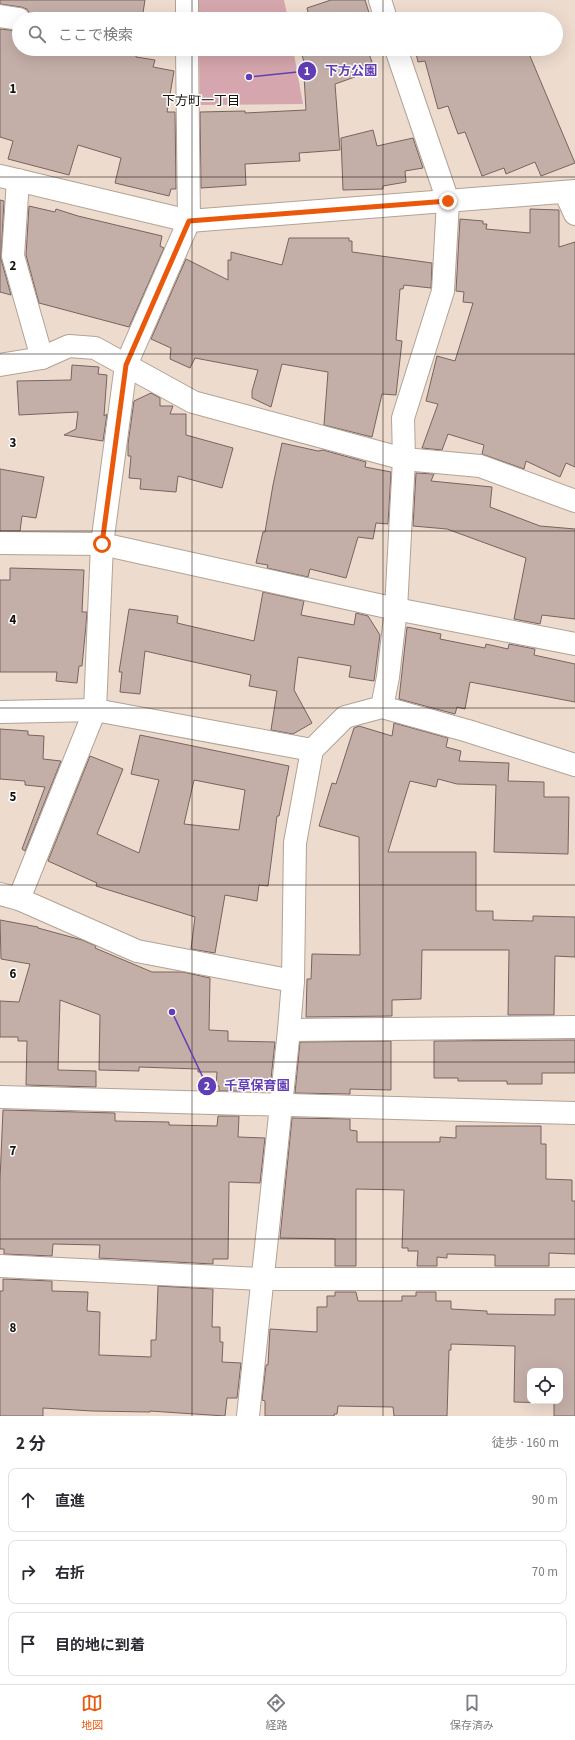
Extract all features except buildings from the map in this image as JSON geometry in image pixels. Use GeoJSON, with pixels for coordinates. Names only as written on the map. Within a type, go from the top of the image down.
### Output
{"type":"FeatureCollection","features":[{"type":"Feature","properties":{"kind":"street"},"geometry":{"type":"LineString","coordinates":[[187,0],[187,12]]}},
{"type":"Feature","properties":{"kind":"street"},"geometry":{"type":"LineString","coordinates":[[380,0],[384,12]]}},
{"type":"Feature","properties":{"kind":"street"},"geometry":{"type":"LineString","coordinates":[[0,16],[12,18]]}},
{"type":"Feature","properties":{"kind":"street"},"geometry":{"type":"LineString","coordinates":[[187,56],[189,221],[126,365],[102,544],[95,710],[9,897],[137,952],[292,981]]}},
{"type":"Feature","properties":{"kind":"street"},"geometry":{"type":"LineString","coordinates":[[382,707],[388,677],[396,609],[404,459],[403,418],[443,291],[448,201],[398,56]]}},
{"type":"Feature","properties":{"kind":"street"},"geometry":{"type":"LineString","coordinates":[[42,358],[14,256],[9,178],[189,221],[570,192],[575,214]]}},
{"type":"Feature","properties":{"kind":"street"},"geometry":{"type":"LineString","coordinates":[[0,365],[42,358],[69,346],[95,348],[193,402],[404,459],[480,466],[575,501]]}},
{"type":"Feature","properties":{"kind":"street"},"geometry":{"type":"LineString","coordinates":[[0,543],[102,544],[396,609],[575,644]]}},
{"type":"Feature","properties":{"kind":"street"},"geometry":{"type":"LineString","coordinates":[[248,1416],[289,1030],[292,981],[295,843],[312,750],[345,717],[382,707],[468,731],[575,765]]}},
{"type":"Feature","properties":{"kind":"street"},"geometry":{"type":"LineString","coordinates":[[0,712],[95,710],[312,750]]}},
{"type":"Feature","properties":{"kind":"street"},"geometry":{"type":"LineString","coordinates":[[289,1030],[575,1027]]}},
{"type":"Feature","properties":{"kind":"street"},"geometry":{"type":"LineString","coordinates":[[0,1097],[575,1112]]}},
{"type":"Feature","properties":{"kind":"street"},"geometry":{"type":"LineString","coordinates":[[0,1266],[262,1279],[575,1279]]}},
{"type":"Feature","properties":{"kind":"shaded area"},"geometry":{"type":"Polygon","coordinates":[[[199,0],[284,0],[287,12],[199,12],[199,0]]]}},
{"type":"Feature","properties":{"kind":"shaded area"},"geometry":{"type":"Polygon","coordinates":[[[199,56],[294,56],[303,104],[200,105],[199,56]]]}},
{"type":"Feature","properties":{"kind":"place","name":"下方公園"},"geometry":{"type":"Point","coordinates":[249,77]}},
{"type":"Feature","properties":{"kind":"place","name":"千草保育園"},"geometry":{"type":"Point","coordinates":[172,1012]}},
{"type":"Feature","properties":{"kind":"district","name":"下方町一丁目"},"geometry":{"type":"Point","coordinates":[201,100]}},
{"type":"Feature","properties":{"kind":"route"},"geometry":{"type":"LineString","coordinates":[[102,544],[126,365],[189,221],[448,201]]}}]}
